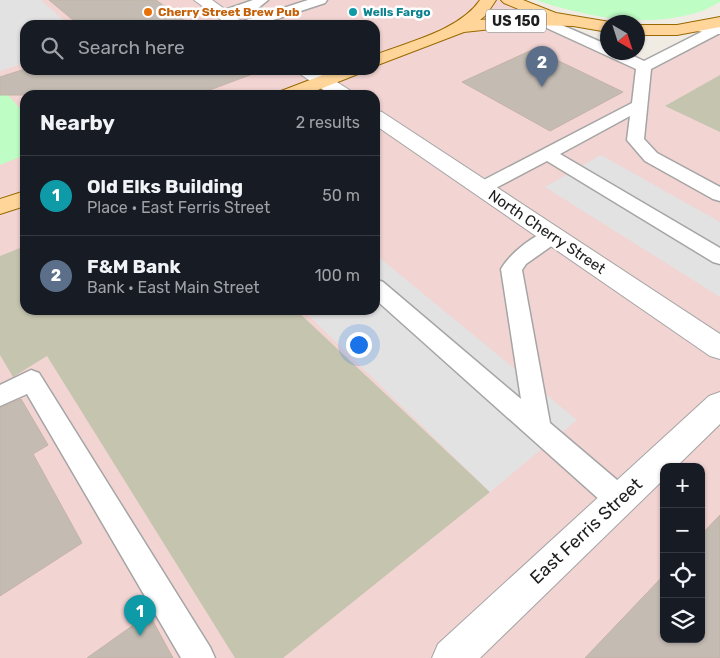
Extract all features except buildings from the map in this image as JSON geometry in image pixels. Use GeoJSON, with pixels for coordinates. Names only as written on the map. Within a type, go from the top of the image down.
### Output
{"type":"FeatureCollection","features":[{"type":"Feature","properties":{"kind":"main road","name":"US 150"},"geometry":{"type":"LineString","coordinates":[[461,27],[480,12],[488,0]]}},
{"type":"Feature","properties":{"kind":"main road"},"geometry":{"type":"LineString","coordinates":[[509,0],[552,17],[572,21]]}},
{"type":"Feature","properties":{"kind":"main road","name":"US 150"},"geometry":{"type":"LineString","coordinates":[[380,59],[461,27],[543,21],[572,21],[600,26]]}},
{"type":"Feature","properties":{"kind":"main road"},"geometry":{"type":"LineString","coordinates":[[645,30],[676,30],[694,27]]}},
{"type":"Feature","properties":{"kind":"main road"},"geometry":{"type":"LineString","coordinates":[[300,90],[339,75]]}},
{"type":"Feature","properties":{"kind":"main road"},"geometry":{"type":"LineString","coordinates":[[0,208],[20,200]]}},
{"type":"Feature","properties":{"kind":"street"},"geometry":{"type":"LineString","coordinates":[[202,0],[232,20]]}},
{"type":"Feature","properties":{"kind":"street"},"geometry":{"type":"LineString","coordinates":[[694,27],[719,27]]}},
{"type":"Feature","properties":{"kind":"street"},"geometry":{"type":"LineString","coordinates":[[314,75],[336,90]]}},
{"type":"Feature","properties":{"kind":"street","name":"North Cherry Street"},"geometry":{"type":"LineString","coordinates":[[380,119],[720,348]]}},
{"type":"Feature","properties":{"kind":"street","name":"East Ferris Street"},"geometry":{"type":"LineString","coordinates":[[452,658],[720,405]]}},
{"type":"Feature","properties":{"kind":"lane"},"geometry":{"type":"LineString","coordinates":[[224,15],[252,6],[262,0]]}},
{"type":"Feature","properties":{"kind":"lane"},"geometry":{"type":"LineString","coordinates":[[260,20],[321,0]]}},
{"type":"Feature","properties":{"kind":"lane"},"geometry":{"type":"LineString","coordinates":[[543,21],[600,46]]}},
{"type":"Feature","properties":{"kind":"lane"},"geometry":{"type":"LineString","coordinates":[[644,67],[719,27]]}},
{"type":"Feature","properties":{"kind":"lane"},"geometry":{"type":"LineString","coordinates":[[629,60],[644,67]]}},
{"type":"Feature","properties":{"kind":"lane"},"geometry":{"type":"LineString","coordinates":[[644,67],[635,140],[651,157],[720,195]]}},
{"type":"Feature","properties":{"kind":"lane"},"geometry":{"type":"LineString","coordinates":[[482,188],[639,105]]}},
{"type":"Feature","properties":{"kind":"lane"},"geometry":{"type":"LineString","coordinates":[[548,154],[720,257]]}},
{"type":"Feature","properties":{"kind":"lane"},"geometry":{"type":"LineString","coordinates":[[538,428],[511,269],[519,259],[553,235]]}},
{"type":"Feature","properties":{"kind":"lane"},"geometry":{"type":"LineString","coordinates":[[380,291],[620,500]]}},
{"type":"Feature","properties":{"kind":"lane"},"geometry":{"type":"LineString","coordinates":[[0,396],[31,380],[199,658]]}},
{"type":"Feature","properties":{"kind":"shaded area"},"geometry":{"type":"Polygon","coordinates":[[[0,0],[509,0],[600,48],[600,60],[627,60],[644,67],[720,26],[720,658],[0,658],[0,0]]]}},
{"type":"Feature","properties":{"kind":"shaded area"},"geometry":{"type":"Polygon","coordinates":[[[0,0],[41,0],[63,20],[20,20],[20,65],[0,71],[0,0]]]}},
{"type":"Feature","properties":{"kind":"shaded area"},"geometry":{"type":"Polygon","coordinates":[[[720,75],[720,132],[665,106],[720,75]]]}},
{"type":"Feature","properties":{"kind":"shaded area"},"geometry":{"type":"Polygon","coordinates":[[[601,155],[720,222],[720,297],[545,187],[601,155]]]}},
{"type":"Feature","properties":{"kind":"shaded area"},"geometry":{"type":"Polygon","coordinates":[[[20,248],[20,315],[301,315],[490,492],[283,658],[235,658],[47,356],[13,377],[0,355],[0,256],[20,248]]]}},
{"type":"Feature","properties":{"kind":"shaded area"},"geometry":{"type":"Polygon","coordinates":[[[380,258],[577,420],[490,492],[308,315],[380,315],[380,258]]]}},
{"type":"Feature","properties":{"kind":"green space"},"geometry":{"type":"Polygon","coordinates":[[[536,0],[720,0],[720,2],[702,11],[655,20],[645,20],[645,15],[595,16],[536,0]]]}},
{"type":"Feature","properties":{"kind":"green space"},"geometry":{"type":"Polygon","coordinates":[[[0,86],[20,108],[20,157],[0,165],[0,86]]]}},
{"type":"Feature","properties":{"kind":"place","name":"Cherry Street Brew Pub"},"geometry":{"type":"Point","coordinates":[148,12]}},
{"type":"Feature","properties":{"kind":"place","name":"Wells Fargo"},"geometry":{"type":"Point","coordinates":[353,12]}},
{"type":"Feature","properties":{"kind":"place","name":"F&M Bank"},"geometry":{"type":"Point","coordinates":[542,87]}},
{"type":"Feature","properties":{"kind":"place","name":"Old Elks Building"},"geometry":{"type":"Point","coordinates":[140,636]}}]}
